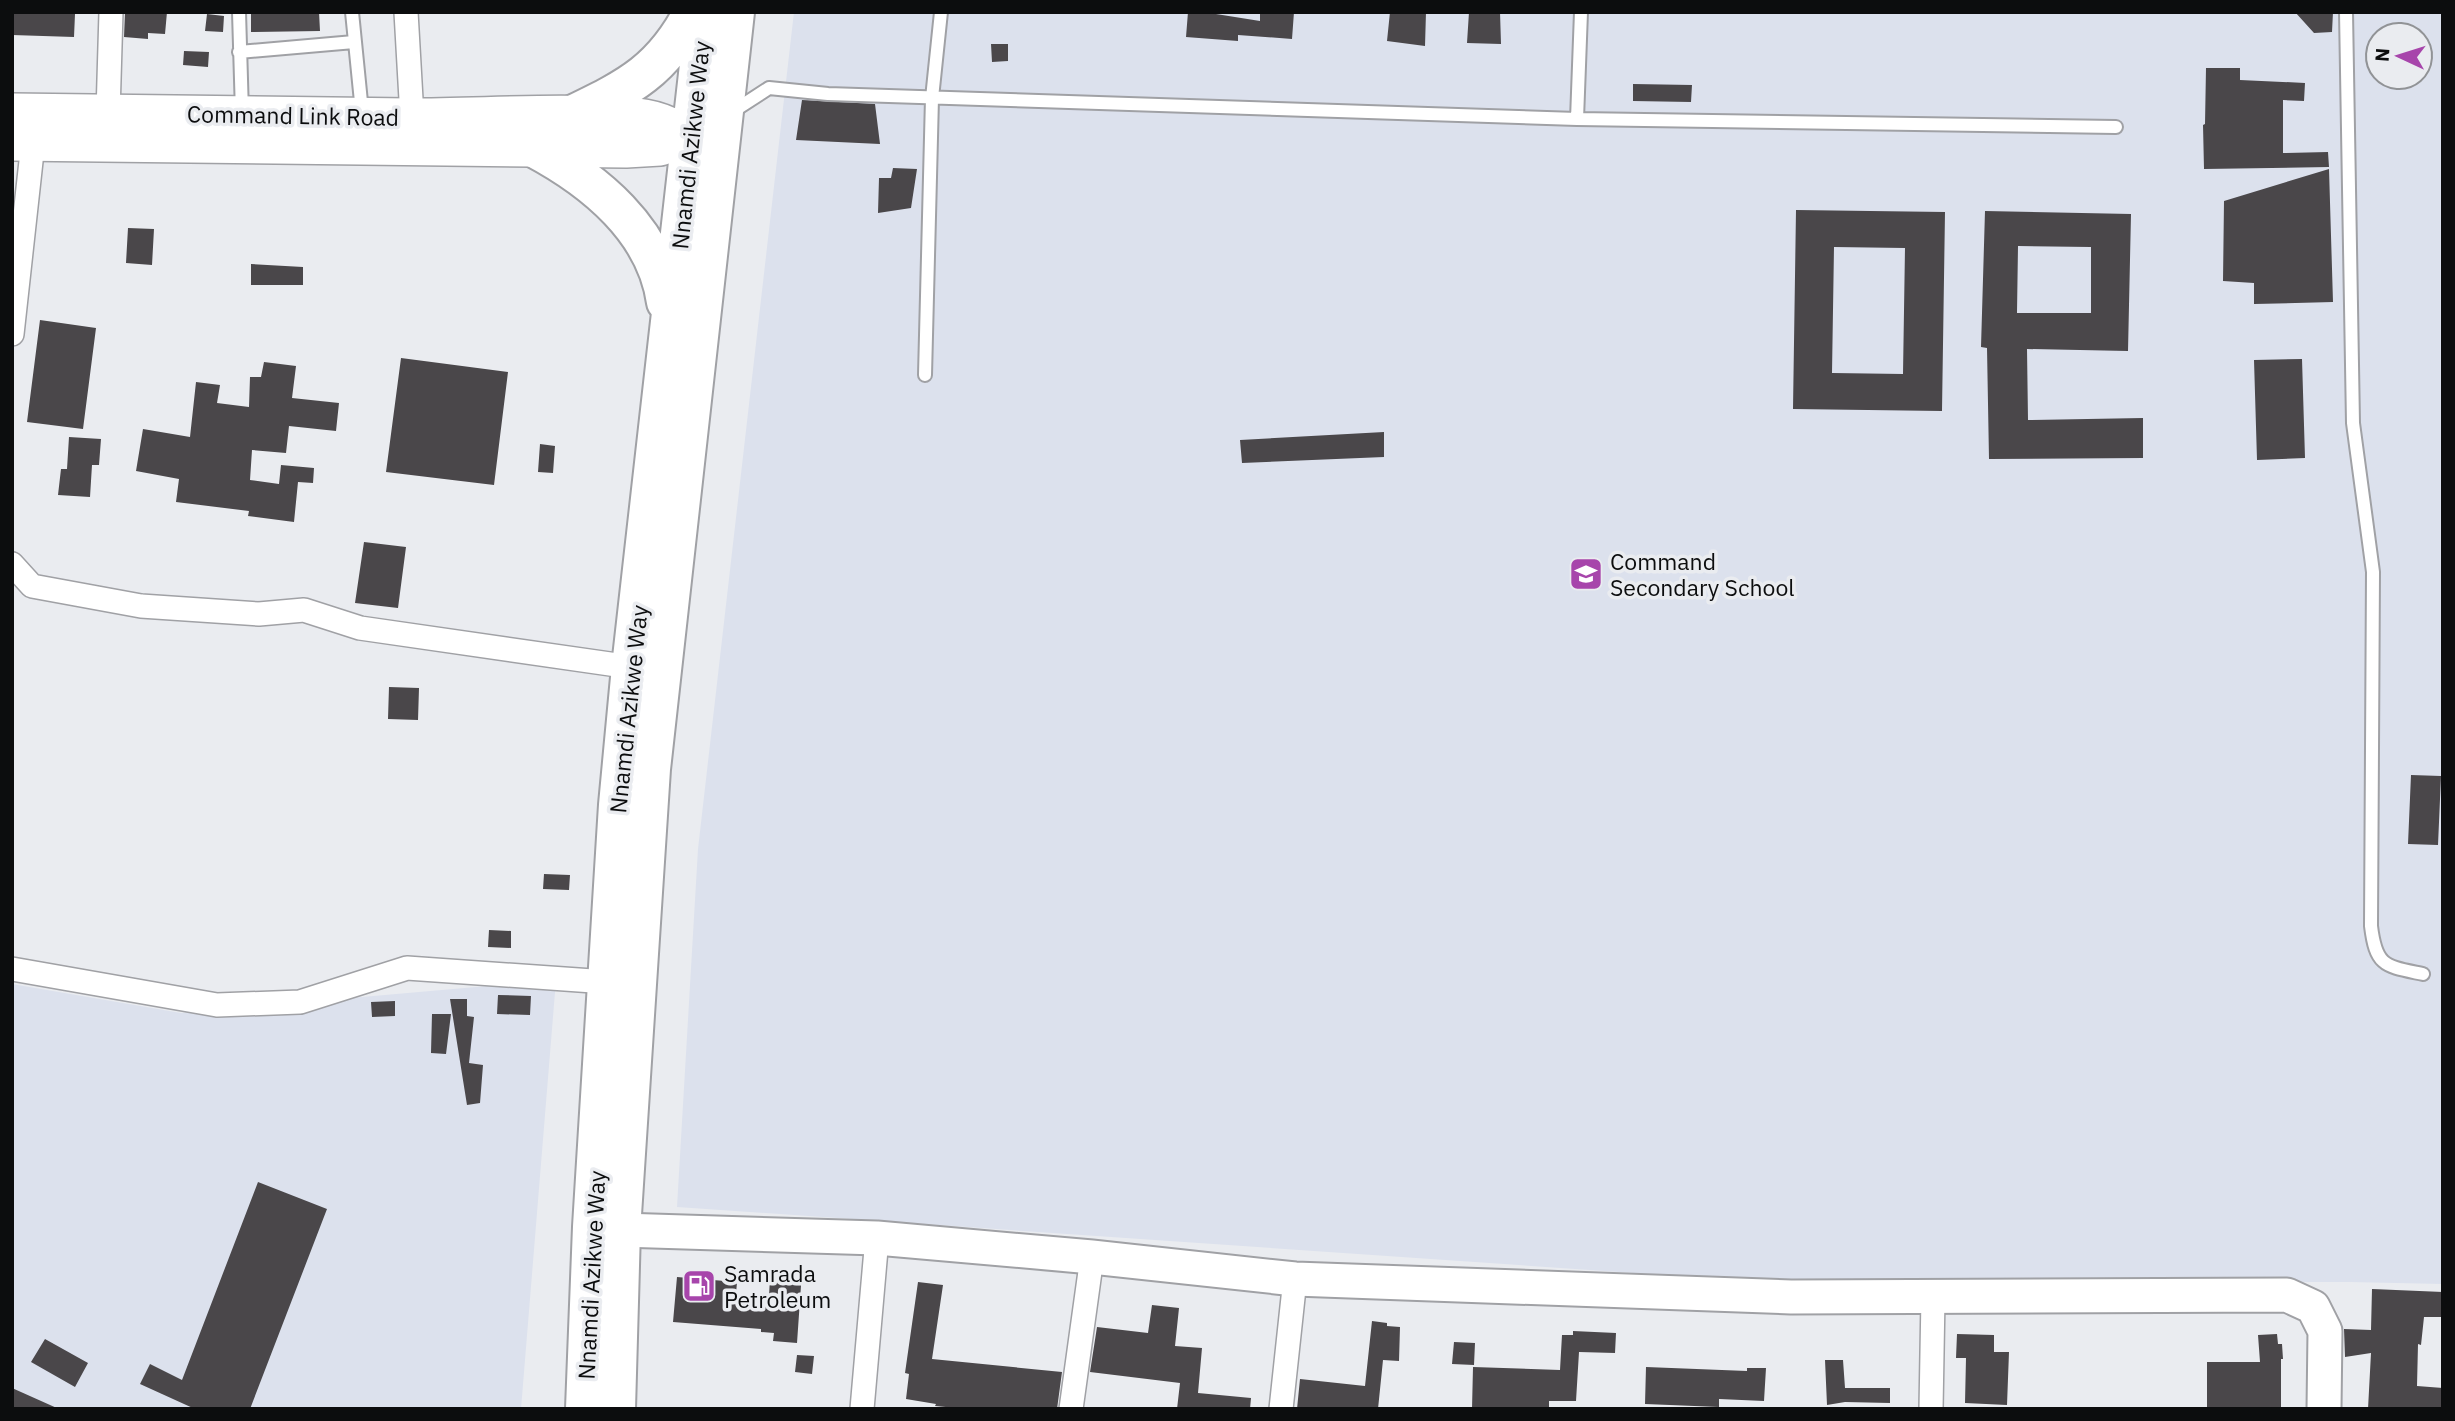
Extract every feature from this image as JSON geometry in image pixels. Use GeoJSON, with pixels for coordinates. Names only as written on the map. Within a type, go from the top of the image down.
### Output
{"type":"FeatureCollection","features":[{"type":"Feature","properties":{"kind":"highway"},"geometry":{"type":"LineString","coordinates":[[574,114],[627,89],[657,65],[681,36],[693,12]]}},
{"type":"Feature","properties":{"kind":"highway","name":"Nnamdi Azikwe Way"},"geometry":{"type":"LineString","coordinates":[[585,1409],[591,1241],[618,805],[631,667],[705,12]]}},
{"type":"Feature","properties":{"kind":"highway","name":"Nnamdi Azikwe Way"},"geometry":{"type":"LineString","coordinates":[[616,1409],[621,1230],[651,769],[733,27]]}},
{"type":"Feature","properties":{"kind":"highway"},"geometry":{"type":"LineString","coordinates":[[534,148],[568,166],[594,186],[638,232],[654,258],[664,286],[668,348]]}},
{"type":"Feature","properties":{"kind":"main road"},"geometry":{"type":"LineString","coordinates":[[714,200],[709,170],[690,137],[718,94],[733,27]]}},
{"type":"Feature","properties":{"kind":"main road","name":"Command Link Road"},"geometry":{"type":"LineString","coordinates":[[12,112],[412,117],[574,114],[648,119],[658,121],[690,137]]}},
{"type":"Feature","properties":{"kind":"main road","name":"Command Link Road"},"geometry":{"type":"LineString","coordinates":[[23,143],[637,149],[660,147],[690,137]]}},
{"type":"Feature","properties":{"kind":"street"},"geometry":{"type":"LineString","coordinates":[[108,113],[111,12]]}},
{"type":"Feature","properties":{"kind":"street"},"geometry":{"type":"LineString","coordinates":[[406,12],[412,117]]}},
{"type":"Feature","properties":{"kind":"street"},"geometry":{"type":"LineString","coordinates":[[12,334],[23,143]]}},
{"type":"Feature","properties":{"kind":"street"},"geometry":{"type":"LineString","coordinates":[[12,564],[32,586],[141,606],[259,614],[304,610],[360,628],[631,667]]}},
{"type":"Feature","properties":{"kind":"street"},"geometry":{"type":"LineString","coordinates":[[12,969],[217,1005],[300,1002],[407,968],[607,982]]}},
{"type":"Feature","properties":{"kind":"street"},"geometry":{"type":"LineString","coordinates":[[621,1230],[877,1238],[1295,1279],[1791,1297],[2287,1295],[2313,1307],[2325,1331],[2324,1409]]}},
{"type":"Feature","properties":{"kind":"street"},"geometry":{"type":"LineString","coordinates":[[862,1409],[877,1238]]}},
{"type":"Feature","properties":{"kind":"street"},"geometry":{"type":"LineString","coordinates":[[1071,1409],[1092,1257]]}},
{"type":"Feature","properties":{"kind":"street"},"geometry":{"type":"LineString","coordinates":[[1281,1409],[1295,1279]]}},
{"type":"Feature","properties":{"kind":"street"},"geometry":{"type":"LineString","coordinates":[[1931,1409],[1933,1297]]}},
{"type":"Feature","properties":{"kind":"lane"},"geometry":{"type":"LineString","coordinates":[[239,12],[242,115]]}},
{"type":"Feature","properties":{"kind":"lane"},"geometry":{"type":"LineString","coordinates":[[352,12],[362,116]]}},
{"type":"Feature","properties":{"kind":"lane"},"geometry":{"type":"LineString","coordinates":[[925,375],[932,98],[941,12]]}},
{"type":"Feature","properties":{"kind":"lane"},"geometry":{"type":"LineString","coordinates":[[1577,119],[1581,12]]}},
{"type":"Feature","properties":{"kind":"lane"},"geometry":{"type":"LineString","coordinates":[[2346,12],[2353,423],[2372,572],[2371,926],[2374,948],[2389,967],[2423,974]]}},
{"type":"Feature","properties":{"kind":"lane"},"geometry":{"type":"LineString","coordinates":[[239,52],[354,42]]}},
{"type":"Feature","properties":{"kind":"lane"},"geometry":{"type":"LineString","coordinates":[[723,118],[769,88],[828,94],[932,98],[1577,119],[2116,127]]}},
{"type":"Feature","properties":{"kind":"shaded area","name":"Command Secondary School"},"geometry":{"type":"Polygon","coordinates":[[[794,12],[2443,12],[2443,1284],[1764,1282],[677,1207],[698,849],[794,12]]]}},
{"type":"Feature","properties":{"kind":"shaded area"},"geometry":{"type":"Polygon","coordinates":[[[556,980],[521,1409],[12,1409],[12,984],[181,1013],[556,980]]]}},
{"type":"Feature","properties":{"kind":"building"},"geometry":{"type":"Polygon","coordinates":[[[12,12],[75,14],[74,37],[12,35],[12,12]]]}},
{"type":"Feature","properties":{"kind":"building"},"geometry":{"type":"Polygon","coordinates":[[[125,12],[167,12],[165,34],[148,33],[148,39],[124,37],[125,12]]]}},
{"type":"Feature","properties":{"kind":"building"},"geometry":{"type":"Polygon","coordinates":[[[251,12],[319,12],[320,31],[251,32],[251,12]]]}},
{"type":"Feature","properties":{"kind":"building"},"geometry":{"type":"Polygon","coordinates":[[[1188,12],[1216,12],[1260,21],[1260,12],[1294,12],[1292,39],[1238,35],[1238,41],[1186,37],[1188,12]]]}},
{"type":"Feature","properties":{"kind":"building"},"geometry":{"type":"Polygon","coordinates":[[[1390,12],[1426,12],[1425,46],[1387,41],[1390,12]]]}},
{"type":"Feature","properties":{"kind":"building"},"geometry":{"type":"Polygon","coordinates":[[[1469,12],[1500,12],[1501,44],[1467,43],[1469,12]]]}},
{"type":"Feature","properties":{"kind":"building"},"geometry":{"type":"Polygon","coordinates":[[[2295,12],[2333,12],[2332,32],[2314,33],[2295,12]]]}},
{"type":"Feature","properties":{"kind":"building"},"geometry":{"type":"Polygon","coordinates":[[[207,14],[224,16],[223,32],[205,31],[207,14]]]}},
{"type":"Feature","properties":{"kind":"building"},"geometry":{"type":"Polygon","coordinates":[[[991,44],[1008,44],[1008,61],[992,62],[991,44]]]}},
{"type":"Feature","properties":{"kind":"building"},"geometry":{"type":"Polygon","coordinates":[[[184,51],[209,52],[208,67],[183,65],[184,51]]]}},
{"type":"Feature","properties":{"kind":"building"},"geometry":{"type":"Polygon","coordinates":[[[2206,68],[2240,68],[2240,80],[2305,83],[2304,101],[2283,100],[2283,153],[2328,152],[2329,167],[2204,169],[2206,68]]]}},
{"type":"Feature","properties":{"kind":"building"},"geometry":{"type":"Polygon","coordinates":[[[1633,84],[1692,85],[1691,102],[1633,101],[1633,84]]]}},
{"type":"Feature","properties":{"kind":"building"},"geometry":{"type":"Polygon","coordinates":[[[802,100],[875,104],[880,144],[796,140],[802,100]]]}},
{"type":"Feature","properties":{"kind":"building"},"geometry":{"type":"Polygon","coordinates":[[[893,168],[917,169],[911,208],[878,213],[879,178],[891,178],[893,168]]]}},
{"type":"Feature","properties":{"kind":"building"},"geometry":{"type":"Polygon","coordinates":[[[2329,169],[2333,302],[2254,304],[2254,283],[2223,281],[2224,201],[2329,169]]]}},
{"type":"Feature","properties":{"kind":"building"},"geometry":{"type":"Polygon","coordinates":[[[1796,210],[1945,212],[1942,411],[1793,409],[1796,210]],[[1834,247],[1832,373],[1903,374],[1905,248],[1834,247]]]}},
{"type":"Feature","properties":{"kind":"building"},"geometry":{"type":"Polygon","coordinates":[[[1985,211],[2131,214],[2128,351],[2027,349],[2028,420],[2143,418],[2143,458],[1989,459],[1987,348],[1981,347],[1985,211]],[[2018,246],[2017,313],[2091,313],[2091,247],[2018,246]]]}},
{"type":"Feature","properties":{"kind":"building"},"geometry":{"type":"Polygon","coordinates":[[[128,228],[154,229],[152,265],[126,263],[128,228]]]}},
{"type":"Feature","properties":{"kind":"building"},"geometry":{"type":"Polygon","coordinates":[[[251,264],[303,267],[303,285],[251,285],[251,264]]]}},
{"type":"Feature","properties":{"kind":"building"},"geometry":{"type":"Polygon","coordinates":[[[40,320],[96,328],[83,429],[27,422],[40,320]]]}},
{"type":"Feature","properties":{"kind":"building"},"geometry":{"type":"Polygon","coordinates":[[[401,358],[508,372],[494,485],[386,472],[401,358]]]}},
{"type":"Feature","properties":{"kind":"building"},"geometry":{"type":"Polygon","coordinates":[[[2302,359],[2305,458],[2257,460],[2254,360],[2302,359]]]}},
{"type":"Feature","properties":{"kind":"building"},"geometry":{"type":"Polygon","coordinates":[[[264,362],[296,366],[292,398],[339,403],[336,431],[289,426],[286,453],[252,450],[250,480],[279,484],[281,465],[314,468],[313,483],[298,482],[294,522],[248,516],[249,511],[176,502],[179,479],[136,471],[143,429],[190,437],[196,382],[220,385],[217,403],[249,407],[250,377],[261,377],[264,362]]]}},
{"type":"Feature","properties":{"kind":"building"},"geometry":{"type":"Polygon","coordinates":[[[1384,432],[1384,457],[1242,463],[1240,440],[1384,432]]]}},
{"type":"Feature","properties":{"kind":"building"},"geometry":{"type":"Polygon","coordinates":[[[69,437],[101,439],[99,465],[92,465],[90,497],[58,495],[61,469],[67,469],[69,437]]]}},
{"type":"Feature","properties":{"kind":"building"},"geometry":{"type":"Polygon","coordinates":[[[540,444],[555,446],[553,473],[538,472],[540,444]]]}},
{"type":"Feature","properties":{"kind":"building"},"geometry":{"type":"Polygon","coordinates":[[[364,542],[406,547],[398,608],[355,603],[364,542]]]}},
{"type":"Feature","properties":{"kind":"building"},"geometry":{"type":"Polygon","coordinates":[[[389,687],[419,688],[418,720],[388,719],[389,687]]]}},
{"type":"Feature","properties":{"kind":"building"},"geometry":{"type":"Polygon","coordinates":[[[2411,775],[2441,776],[2438,845],[2408,844],[2411,775]]]}},
{"type":"Feature","properties":{"kind":"building"},"geometry":{"type":"Polygon","coordinates":[[[544,874],[570,875],[569,890],[543,889],[544,874]]]}},
{"type":"Feature","properties":{"kind":"building"},"geometry":{"type":"Polygon","coordinates":[[[489,930],[511,931],[511,948],[488,947],[489,930]]]}},
{"type":"Feature","properties":{"kind":"building"},"geometry":{"type":"Polygon","coordinates":[[[498,995],[531,996],[530,1015],[497,1014],[498,995]]]}},
{"type":"Feature","properties":{"kind":"building"},"geometry":{"type":"Polygon","coordinates":[[[450,999],[467,999],[467,1016],[474,1017],[469,1063],[483,1065],[480,1103],[467,1105],[450,999]]]}},
{"type":"Feature","properties":{"kind":"building"},"geometry":{"type":"Polygon","coordinates":[[[395,1001],[395,1016],[372,1017],[371,1002],[395,1001]]]}},
{"type":"Feature","properties":{"kind":"building"},"geometry":{"type":"Polygon","coordinates":[[[432,1014],[451,1014],[446,1054],[431,1053],[432,1014]]]}},
{"type":"Feature","properties":{"kind":"building"},"geometry":{"type":"Polygon","coordinates":[[[258,1182],[327,1209],[250,1409],[195,1409],[140,1384],[150,1364],[182,1380],[258,1182]]]}},
{"type":"Feature","properties":{"kind":"building"},"geometry":{"type":"Polygon","coordinates":[[[779,1270],[802,1271],[797,1343],[773,1341],[774,1333],[761,1332],[761,1329],[673,1322],[677,1277],[737,1282],[736,1294],[769,1297],[770,1277],[778,1277],[779,1270]]]}},
{"type":"Feature","properties":{"kind":"building"},"geometry":{"type":"Polygon","coordinates":[[[918,1282],[943,1285],[932,1359],[1062,1372],[1057,1409],[967,1409],[935,1406],[936,1404],[906,1399],[909,1374],[905,1373],[918,1282]]]}},
{"type":"Feature","properties":{"kind":"building"},"geometry":{"type":"Polygon","coordinates":[[[2372,1289],[2443,1292],[2443,1317],[2424,1317],[2421,1345],[2418,1344],[2417,1386],[2443,1388],[2443,1409],[2368,1409],[2371,1353],[2345,1357],[2344,1329],[2371,1330],[2372,1289]]]}},
{"type":"Feature","properties":{"kind":"building"},"geometry":{"type":"Polygon","coordinates":[[[1152,1305],[1179,1308],[1175,1346],[1202,1348],[1198,1393],[1251,1398],[1250,1409],[1177,1409],[1180,1383],[1090,1372],[1097,1327],[1148,1333],[1152,1305]]]}},
{"type":"Feature","properties":{"kind":"building"},"geometry":{"type":"Polygon","coordinates":[[[1372,1321],[1400,1327],[1399,1361],[1383,1360],[1378,1409],[1297,1409],[1300,1379],[1365,1386],[1372,1321]]]}},
{"type":"Feature","properties":{"kind":"building"},"geometry":{"type":"Polygon","coordinates":[[[1573,1331],[1616,1333],[1615,1353],[1579,1352],[1576,1401],[1549,1401],[1549,1409],[1472,1409],[1473,1367],[1560,1370],[1562,1335],[1573,1335],[1573,1331]]]}},
{"type":"Feature","properties":{"kind":"building"},"geometry":{"type":"Polygon","coordinates":[[[1957,1334],[1994,1335],[1994,1352],[2009,1352],[2007,1405],[1965,1403],[1966,1358],[1956,1358],[1957,1334]]]}},
{"type":"Feature","properties":{"kind":"building"},"geometry":{"type":"Polygon","coordinates":[[[2277,1334],[2278,1344],[2282,1344],[2283,1359],[2281,1407],[2207,1407],[2207,1362],[2260,1362],[2258,1335],[2277,1334]]]}},
{"type":"Feature","properties":{"kind":"building"},"geometry":{"type":"Polygon","coordinates":[[[45,1339],[88,1363],[75,1387],[31,1362],[45,1339]]]}},
{"type":"Feature","properties":{"kind":"building"},"geometry":{"type":"Polygon","coordinates":[[[1454,1342],[1475,1343],[1474,1365],[1452,1364],[1454,1342]]]}},
{"type":"Feature","properties":{"kind":"building"},"geometry":{"type":"Polygon","coordinates":[[[797,1355],[814,1356],[812,1374],[795,1372],[797,1355]]]}},
{"type":"Feature","properties":{"kind":"building"},"geometry":{"type":"Polygon","coordinates":[[[1825,1360],[1843,1360],[1845,1388],[1890,1388],[1890,1403],[1845,1402],[1827,1405],[1825,1360]]]}},
{"type":"Feature","properties":{"kind":"building"},"geometry":{"type":"Polygon","coordinates":[[[1646,1367],[1747,1371],[1747,1368],[1766,1368],[1764,1401],[1719,1399],[1719,1407],[1645,1404],[1646,1367]]]}},
{"type":"Feature","properties":{"kind":"building"},"geometry":{"type":"Polygon","coordinates":[[[12,1388],[59,1409],[12,1409],[12,1388]]]}},
{"type":"Feature","properties":{"kind":"place","name":"Command Secondary School"},"geometry":{"type":"Point","coordinates":[1586,574]}},
{"type":"Feature","properties":{"kind":"place","name":"Samrada Petroleum"},"geometry":{"type":"Point","coordinates":[699,1286]}}]}
